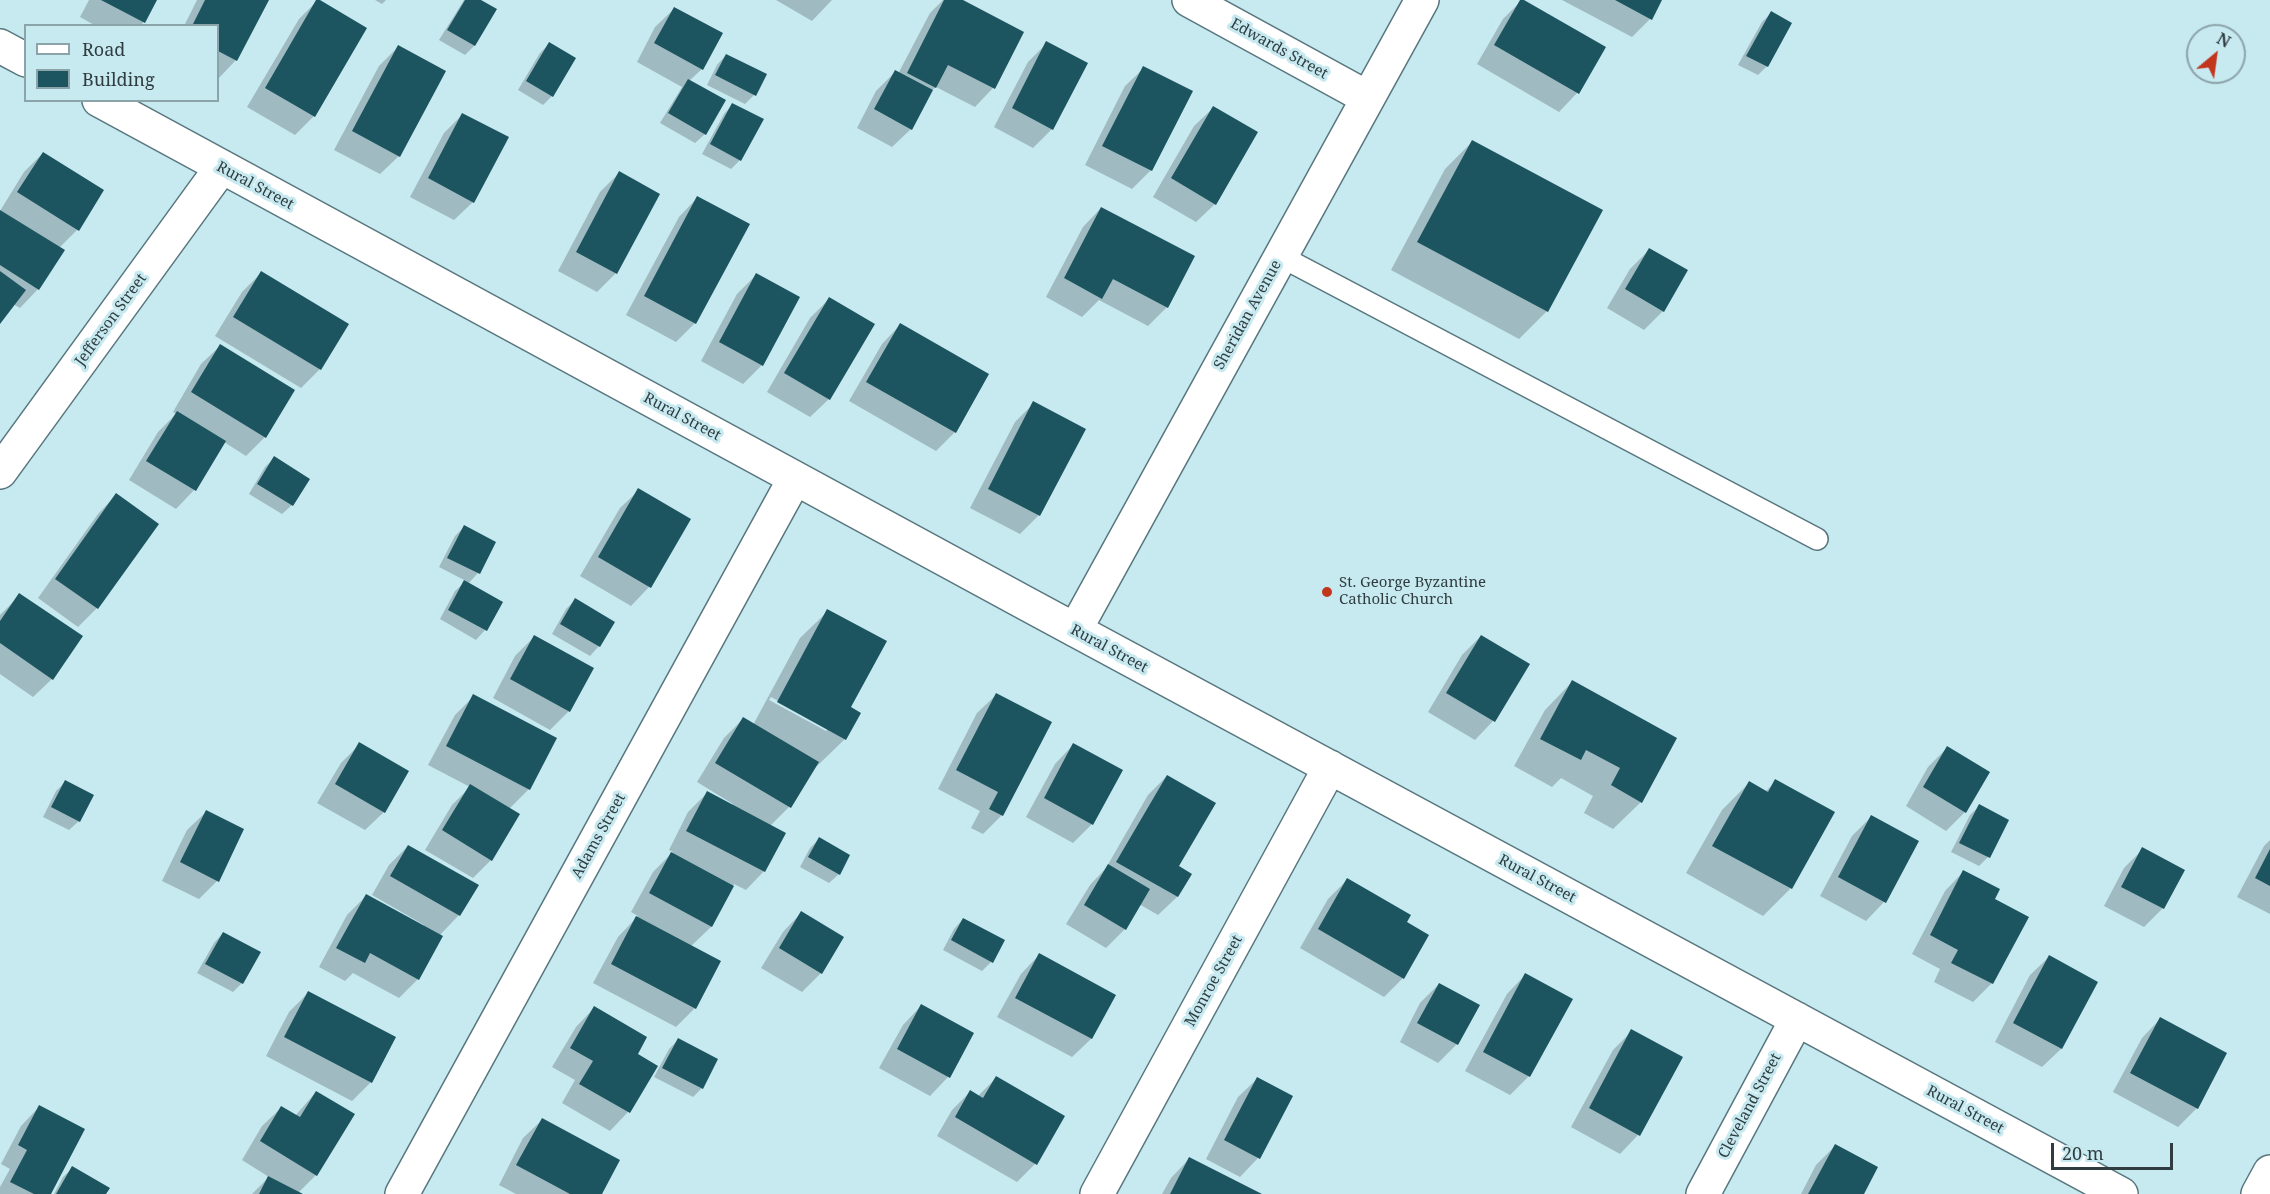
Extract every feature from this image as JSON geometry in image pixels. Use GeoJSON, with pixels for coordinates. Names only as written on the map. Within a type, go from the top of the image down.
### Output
{"type":"FeatureCollection","features":[{"type":"Feature","properties":{"kind":"street","name":"Edwards Street"},"geometry":{"type":"LineString","coordinates":[[1189,0],[1368,98]]}},
{"type":"Feature","properties":{"kind":"street","name":"Sheridan Avenue"},"geometry":{"type":"LineString","coordinates":[[1075,630],[1422,0]]}},
{"type":"Feature","properties":{"kind":"street"},"geometry":{"type":"LineString","coordinates":[[0,46],[24,59]]}},
{"type":"Feature","properties":{"kind":"street","name":"Rural Street"},"geometry":{"type":"LineString","coordinates":[[103,102],[2121,1194]]}},
{"type":"Feature","properties":{"kind":"street","name":"Jefferson Street"},"geometry":{"type":"LineString","coordinates":[[0,472],[221,168]]}},
{"type":"Feature","properties":{"kind":"street","name":"Adams Street"},"geometry":{"type":"LineString","coordinates":[[402,1194],[795,478]]}},
{"type":"Feature","properties":{"kind":"street","name":"Monroe Street"},"geometry":{"type":"LineString","coordinates":[[1097,1194],[1330,767]]}},
{"type":"Feature","properties":{"kind":"street","name":"Cleveland Street"},"geometry":{"type":"LineString","coordinates":[[1703,1194],[1797,1019]]}},
{"type":"Feature","properties":{"kind":"street"},"geometry":{"type":"LineString","coordinates":[[2258,1194],[2270,1172]]}},
{"type":"Feature","properties":{"kind":"lane"},"geometry":{"type":"LineString","coordinates":[[1280,256],[1817,538]]}},
{"type":"Feature","properties":{"kind":"building"},"geometry":{"type":"Polygon","coordinates":[[[101,0],[157,0],[145,23],[101,0]]]}},
{"type":"Feature","properties":{"kind":"building"},"geometry":{"type":"Polygon","coordinates":[[[205,0],[269,0],[237,61],[219,52],[219,24],[193,24],[205,0]]]}},
{"type":"Feature","properties":{"kind":"building"},"geometry":{"type":"Polygon","coordinates":[[[316,0],[320,0],[367,28],[315,117],[265,88],[316,0]]]}},
{"type":"Feature","properties":{"kind":"building"},"geometry":{"type":"Polygon","coordinates":[[[465,0],[481,0],[497,9],[475,46],[447,30],[465,0]]]}},
{"type":"Feature","properties":{"kind":"building"},"geometry":{"type":"Polygon","coordinates":[[[944,0],[963,0],[1024,32],[995,89],[948,65],[936,88],[907,73],[944,0]]]}},
{"type":"Feature","properties":{"kind":"building"},"geometry":{"type":"Polygon","coordinates":[[[1520,0],[1524,0],[1606,47],[1579,94],[1494,45],[1520,0]]]}},
{"type":"Feature","properties":{"kind":"building"},"geometry":{"type":"Polygon","coordinates":[[[1615,0],[1662,0],[1652,20],[1615,0]]]}},
{"type":"Feature","properties":{"kind":"building"},"geometry":{"type":"Polygon","coordinates":[[[674,7],[723,33],[703,70],[654,43],[674,7]]]}},
{"type":"Feature","properties":{"kind":"building"},"geometry":{"type":"Polygon","coordinates":[[[1771,11],[1792,23],[1768,67],[1746,56],[1771,11]]]}},
{"type":"Feature","properties":{"kind":"building"},"geometry":{"type":"Polygon","coordinates":[[[1046,41],[1088,63],[1053,130],[1012,108],[1046,41]]]}},
{"type":"Feature","properties":{"kind":"building"},"geometry":{"type":"Polygon","coordinates":[[[549,42],[576,58],[553,97],[526,81],[549,42]]]}},
{"type":"Feature","properties":{"kind":"building"},"geometry":{"type":"Polygon","coordinates":[[[398,45],[446,71],[400,157],[352,131],[398,45]]]}},
{"type":"Feature","properties":{"kind":"building"},"geometry":{"type":"Polygon","coordinates":[[[726,54],[767,74],[756,96],[715,75],[726,54]]]}},
{"type":"Feature","properties":{"kind":"building"},"geometry":{"type":"Polygon","coordinates":[[[1143,66],[1193,91],[1152,171],[1102,146],[1143,66]]]}},
{"type":"Feature","properties":{"kind":"building"},"geometry":{"type":"Polygon","coordinates":[[[895,70],[933,90],[912,130],[874,109],[895,70]]]}},
{"type":"Feature","properties":{"kind":"building"},"geometry":{"type":"Polygon","coordinates":[[[688,79],[726,100],[706,135],[668,113],[688,79]]]}},
{"type":"Feature","properties":{"kind":"building"},"geometry":{"type":"Polygon","coordinates":[[[732,103],[764,119],[741,161],[710,144],[732,103]]]}},
{"type":"Feature","properties":{"kind":"building"},"geometry":{"type":"Polygon","coordinates":[[[1213,106],[1258,132],[1216,205],[1171,178],[1213,106]]]}},
{"type":"Feature","properties":{"kind":"building"},"geometry":{"type":"Polygon","coordinates":[[[462,113],[509,137],[474,203],[428,178],[462,113]]]}},
{"type":"Feature","properties":{"kind":"building"},"geometry":{"type":"Polygon","coordinates":[[[1472,140],[1603,210],[1548,312],[1417,242],[1472,140]]]}},
{"type":"Feature","properties":{"kind":"building"},"geometry":{"type":"Polygon","coordinates":[[[43,152],[104,190],[79,231],[17,192],[43,152]]]}},
{"type":"Feature","properties":{"kind":"building"},"geometry":{"type":"Polygon","coordinates":[[[619,171],[660,194],[617,274],[576,252],[619,171]]]}},
{"type":"Feature","properties":{"kind":"building"},"geometry":{"type":"Polygon","coordinates":[[[697,196],[750,224],[696,324],[644,296],[697,196]]]}},
{"type":"Feature","properties":{"kind":"building"},"geometry":{"type":"Polygon","coordinates":[[[1101,207],[1195,256],[1168,308],[1113,279],[1102,299],[1064,278],[1101,207]]]}},
{"type":"Feature","properties":{"kind":"building"},"geometry":{"type":"Polygon","coordinates":[[[0,210],[65,250],[39,290],[0,265],[0,210]]]}},
{"type":"Feature","properties":{"kind":"building"},"geometry":{"type":"Polygon","coordinates":[[[1649,248],[1688,270],[1664,312],[1625,289],[1649,248]]]}},
{"type":"Feature","properties":{"kind":"building"},"geometry":{"type":"Polygon","coordinates":[[[0,271],[26,290],[0,324],[0,271]]]}},
{"type":"Feature","properties":{"kind":"building"},"geometry":{"type":"Polygon","coordinates":[[[261,271],[349,324],[321,370],[233,317],[261,271]]]}},
{"type":"Feature","properties":{"kind":"building"},"geometry":{"type":"Polygon","coordinates":[[[756,273],[800,297],[763,366],[719,342],[756,273]]]}},
{"type":"Feature","properties":{"kind":"building"},"geometry":{"type":"Polygon","coordinates":[[[829,297],[875,324],[830,400],[784,373],[829,297]]]}},
{"type":"Feature","properties":{"kind":"building"},"geometry":{"type":"Polygon","coordinates":[[[900,323],[989,374],[956,433],[866,382],[900,323]]]}},
{"type":"Feature","properties":{"kind":"building"},"geometry":{"type":"Polygon","coordinates":[[[220,344],[295,390],[266,438],[191,392],[220,344]]]}},
{"type":"Feature","properties":{"kind":"building"},"geometry":{"type":"Polygon","coordinates":[[[1033,401],[1086,429],[1040,516],[988,489],[1033,401]]]}},
{"type":"Feature","properties":{"kind":"building"},"geometry":{"type":"Polygon","coordinates":[[[177,411],[226,441],[196,491],[146,461],[177,411]]]}},
{"type":"Feature","properties":{"kind":"building"},"geometry":{"type":"Polygon","coordinates":[[[274,456],[310,479],[293,506],[257,484],[274,456]]]}},
{"type":"Feature","properties":{"kind":"building"},"geometry":{"type":"Polygon","coordinates":[[[638,488],[691,519],[651,588],[598,557],[638,488]]]}},
{"type":"Feature","properties":{"kind":"building"},"geometry":{"type":"Polygon","coordinates":[[[116,493],[159,524],[98,609],[55,579],[116,493]]]}},
{"type":"Feature","properties":{"kind":"building"},"geometry":{"type":"Polygon","coordinates":[[[464,525],[496,542],[480,574],[447,558],[464,525]]]}},
{"type":"Feature","properties":{"kind":"building"},"geometry":{"type":"Polygon","coordinates":[[[464,580],[503,602],[487,631],[448,610],[464,580]]]}},
{"type":"Feature","properties":{"kind":"building"},"geometry":{"type":"Polygon","coordinates":[[[19,593],[83,636],[53,680],[0,643],[0,621],[19,593]]]}},
{"type":"Feature","properties":{"kind":"building"},"geometry":{"type":"Polygon","coordinates":[[[575,598],[615,622],[600,647],[560,624],[575,598]]]}},
{"type":"Feature","properties":{"kind":"building"},"geometry":{"type":"Polygon","coordinates":[[[827,609],[887,641],[851,707],[861,713],[846,740],[777,702],[827,609]]]}},
{"type":"Feature","properties":{"kind":"building"},"geometry":{"type":"Polygon","coordinates":[[[534,635],[594,668],[570,712],[510,679],[534,635]]]}},
{"type":"Feature","properties":{"kind":"building"},"geometry":{"type":"Polygon","coordinates":[[[1481,635],[1530,664],[1495,722],[1446,693],[1481,635]]]}},
{"type":"Feature","properties":{"kind":"building"},"geometry":{"type":"Polygon","coordinates":[[[1572,680],[1677,738],[1642,803],[1611,785],[1620,768],[1586,750],[1581,760],[1540,739],[1572,680]]]}},
{"type":"Feature","properties":{"kind":"building"},"geometry":{"type":"Polygon","coordinates":[[[996,693],[1052,722],[1003,816],[989,809],[998,792],[956,770],[996,693]]]}},
{"type":"Feature","properties":{"kind":"building"},"geometry":{"type":"Polygon","coordinates":[[[473,694],[557,738],[530,790],[446,746],[473,694]]]}},
{"type":"Feature","properties":{"kind":"building"},"geometry":{"type":"Polygon","coordinates":[[[743,717],[819,762],[791,808],[715,763],[743,717]]]}},
{"type":"Feature","properties":{"kind":"building"},"geometry":{"type":"Polygon","coordinates":[[[359,742],[409,771],[385,813],[335,784],[359,742]]]}},
{"type":"Feature","properties":{"kind":"building"},"geometry":{"type":"Polygon","coordinates":[[[1073,743],[1123,770],[1093,825],[1044,798],[1073,743]]]}},
{"type":"Feature","properties":{"kind":"building"},"geometry":{"type":"Polygon","coordinates":[[[1947,746],[1990,772],[1966,813],[1923,787],[1947,746]]]}},
{"type":"Feature","properties":{"kind":"building"},"geometry":{"type":"Polygon","coordinates":[[[1167,775],[1216,803],[1179,866],[1192,874],[1178,897],[1116,862],[1167,775]]]}},
{"type":"Feature","properties":{"kind":"building"},"geometry":{"type":"Polygon","coordinates":[[[1775,779],[1835,812],[1792,889],[1712,846],[1749,781],[1768,792],[1775,779]]]}},
{"type":"Feature","properties":{"kind":"building"},"geometry":{"type":"Polygon","coordinates":[[[65,780],[94,795],[80,822],[51,807],[65,780]]]}},
{"type":"Feature","properties":{"kind":"building"},"geometry":{"type":"Polygon","coordinates":[[[470,784],[520,814],[492,861],[442,830],[470,784]]]}},
{"type":"Feature","properties":{"kind":"building"},"geometry":{"type":"Polygon","coordinates":[[[707,791],[786,833],[765,872],[686,831],[707,791]]]}},
{"type":"Feature","properties":{"kind":"building"},"geometry":{"type":"Polygon","coordinates":[[[1979,804],[2009,820],[1990,858],[1959,843],[1979,804]]]}},
{"type":"Feature","properties":{"kind":"building"},"geometry":{"type":"Polygon","coordinates":[[[206,810],[244,829],[219,882],[180,862],[206,810]]]}},
{"type":"Feature","properties":{"kind":"building"},"geometry":{"type":"Polygon","coordinates":[[[1871,815],[1919,841],[1886,903],[1838,877],[1871,815]]]}},
{"type":"Feature","properties":{"kind":"building"},"geometry":{"type":"Polygon","coordinates":[[[819,837],[850,855],[840,875],[808,857],[819,837]]]}},
{"type":"Feature","properties":{"kind":"building"},"geometry":{"type":"Polygon","coordinates":[[[408,845],[479,885],[460,916],[390,876],[408,845]]]}},
{"type":"Feature","properties":{"kind":"building"},"geometry":{"type":"Polygon","coordinates":[[[2142,847],[2185,870],[2164,909],[2121,887],[2142,847]]]}},
{"type":"Feature","properties":{"kind":"building"},"geometry":{"type":"Polygon","coordinates":[[[2270,849],[2270,886],[2255,878],[2270,849]]]}},
{"type":"Feature","properties":{"kind":"building"},"geometry":{"type":"Polygon","coordinates":[[[671,852],[734,886],[712,927],[649,893],[671,852]]]}},
{"type":"Feature","properties":{"kind":"building"},"geometry":{"type":"Polygon","coordinates":[[[1108,864],[1150,889],[1126,930],[1084,905],[1108,864]]]}},
{"type":"Feature","properties":{"kind":"building"},"geometry":{"type":"Polygon","coordinates":[[[1963,870],[2000,889],[1995,899],[2029,917],[1993,984],[1951,963],[1958,950],[1930,935],[1963,870]]]}},
{"type":"Feature","properties":{"kind":"building"},"geometry":{"type":"Polygon","coordinates":[[[1347,878],[1411,915],[1407,922],[1429,935],[1404,979],[1318,929],[1347,878]]]}},
{"type":"Feature","properties":{"kind":"building"},"geometry":{"type":"Polygon","coordinates":[[[366,894],[443,936],[419,980],[370,953],[365,963],[336,948],[366,894]]]}},
{"type":"Feature","properties":{"kind":"building"},"geometry":{"type":"Polygon","coordinates":[[[801,911],[844,937],[822,974],[779,948],[801,911]]]}},
{"type":"Feature","properties":{"kind":"building"},"geometry":{"type":"Polygon","coordinates":[[[636,916],[721,961],[696,1009],[611,964],[636,916]]]}},
{"type":"Feature","properties":{"kind":"building"},"geometry":{"type":"Polygon","coordinates":[[[963,918],[1005,940],[993,963],[951,940],[963,918]]]}},
{"type":"Feature","properties":{"kind":"building"},"geometry":{"type":"Polygon","coordinates":[[[223,932],[261,952],[243,984],[205,964],[223,932]]]}},
{"type":"Feature","properties":{"kind":"building"},"geometry":{"type":"Polygon","coordinates":[[[1039,953],[1116,995],[1092,1039],[1015,998],[1039,953]]]}},
{"type":"Feature","properties":{"kind":"building"},"geometry":{"type":"Polygon","coordinates":[[[2049,955],[2098,982],[2062,1049],[2013,1023],[2049,955]]]}},
{"type":"Feature","properties":{"kind":"building"},"geometry":{"type":"Polygon","coordinates":[[[1525,973],[1573,999],[1530,1077],[1483,1052],[1525,973]]]}},
{"type":"Feature","properties":{"kind":"building"},"geometry":{"type":"Polygon","coordinates":[[[1439,983],[1480,1005],[1458,1045],[1417,1023],[1439,983]]]}},
{"type":"Feature","properties":{"kind":"building"},"geometry":{"type":"Polygon","coordinates":[[[308,991],[396,1037],[372,1083],[284,1037],[308,991]]]}},
{"type":"Feature","properties":{"kind":"building"},"geometry":{"type":"Polygon","coordinates":[[[921,1004],[974,1033],[950,1078],[897,1049],[921,1004]]]}},
{"type":"Feature","properties":{"kind":"building"},"geometry":{"type":"Polygon","coordinates":[[[594,1006],[647,1037],[638,1054],[658,1066],[630,1113],[579,1084],[593,1061],[570,1048],[594,1006]]]}},
{"type":"Feature","properties":{"kind":"building"},"geometry":{"type":"Polygon","coordinates":[[[2160,1017],[2227,1053],[2198,1109],[2130,1073],[2160,1017]]]}},
{"type":"Feature","properties":{"kind":"building"},"geometry":{"type":"Polygon","coordinates":[[[1631,1029],[1683,1057],[1640,1136],[1589,1108],[1631,1029]]]}},
{"type":"Feature","properties":{"kind":"building"},"geometry":{"type":"Polygon","coordinates":[[[678,1038],[718,1059],[703,1089],[662,1068],[678,1038]]]}},
{"type":"Feature","properties":{"kind":"building"},"geometry":{"type":"Polygon","coordinates":[[[996,1076],[1065,1116],[1037,1165],[955,1117],[970,1090],[983,1098],[996,1076]]]}},
{"type":"Feature","properties":{"kind":"building"},"geometry":{"type":"Polygon","coordinates":[[[1257,1077],[1293,1096],[1260,1159],[1224,1140],[1257,1077]]]}},
{"type":"Feature","properties":{"kind":"building"},"geometry":{"type":"Polygon","coordinates":[[[316,1091],[355,1114],[317,1176],[260,1141],[281,1106],[300,1117],[316,1091]]]}},
{"type":"Feature","properties":{"kind":"building"},"geometry":{"type":"Polygon","coordinates":[[[39,1105],[85,1129],[51,1194],[34,1194],[10,1182],[27,1150],[18,1145],[39,1105]]]}},
{"type":"Feature","properties":{"kind":"building"},"geometry":{"type":"Polygon","coordinates":[[[542,1118],[620,1160],[602,1194],[570,1194],[516,1165],[542,1118]]]}},
{"type":"Feature","properties":{"kind":"building"},"geometry":{"type":"Polygon","coordinates":[[[1835,1144],[1878,1167],[1864,1194],[1808,1194],[1835,1144]]]}},
{"type":"Feature","properties":{"kind":"building"},"geometry":{"type":"Polygon","coordinates":[[[1189,1157],[1262,1194],[1170,1194],[1189,1157]]]}},
{"type":"Feature","properties":{"kind":"building"},"geometry":{"type":"Polygon","coordinates":[[[72,1166],[110,1188],[106,1194],[56,1194],[72,1166]]]}},
{"type":"Feature","properties":{"kind":"building"},"geometry":{"type":"Polygon","coordinates":[[[268,1176],[303,1194],[259,1194],[268,1176]]]}},
{"type":"Feature","properties":{"kind":"place","name":"St. George Byzantine Catholic Church"},"geometry":{"type":"Point","coordinates":[1327,592]}}]}
